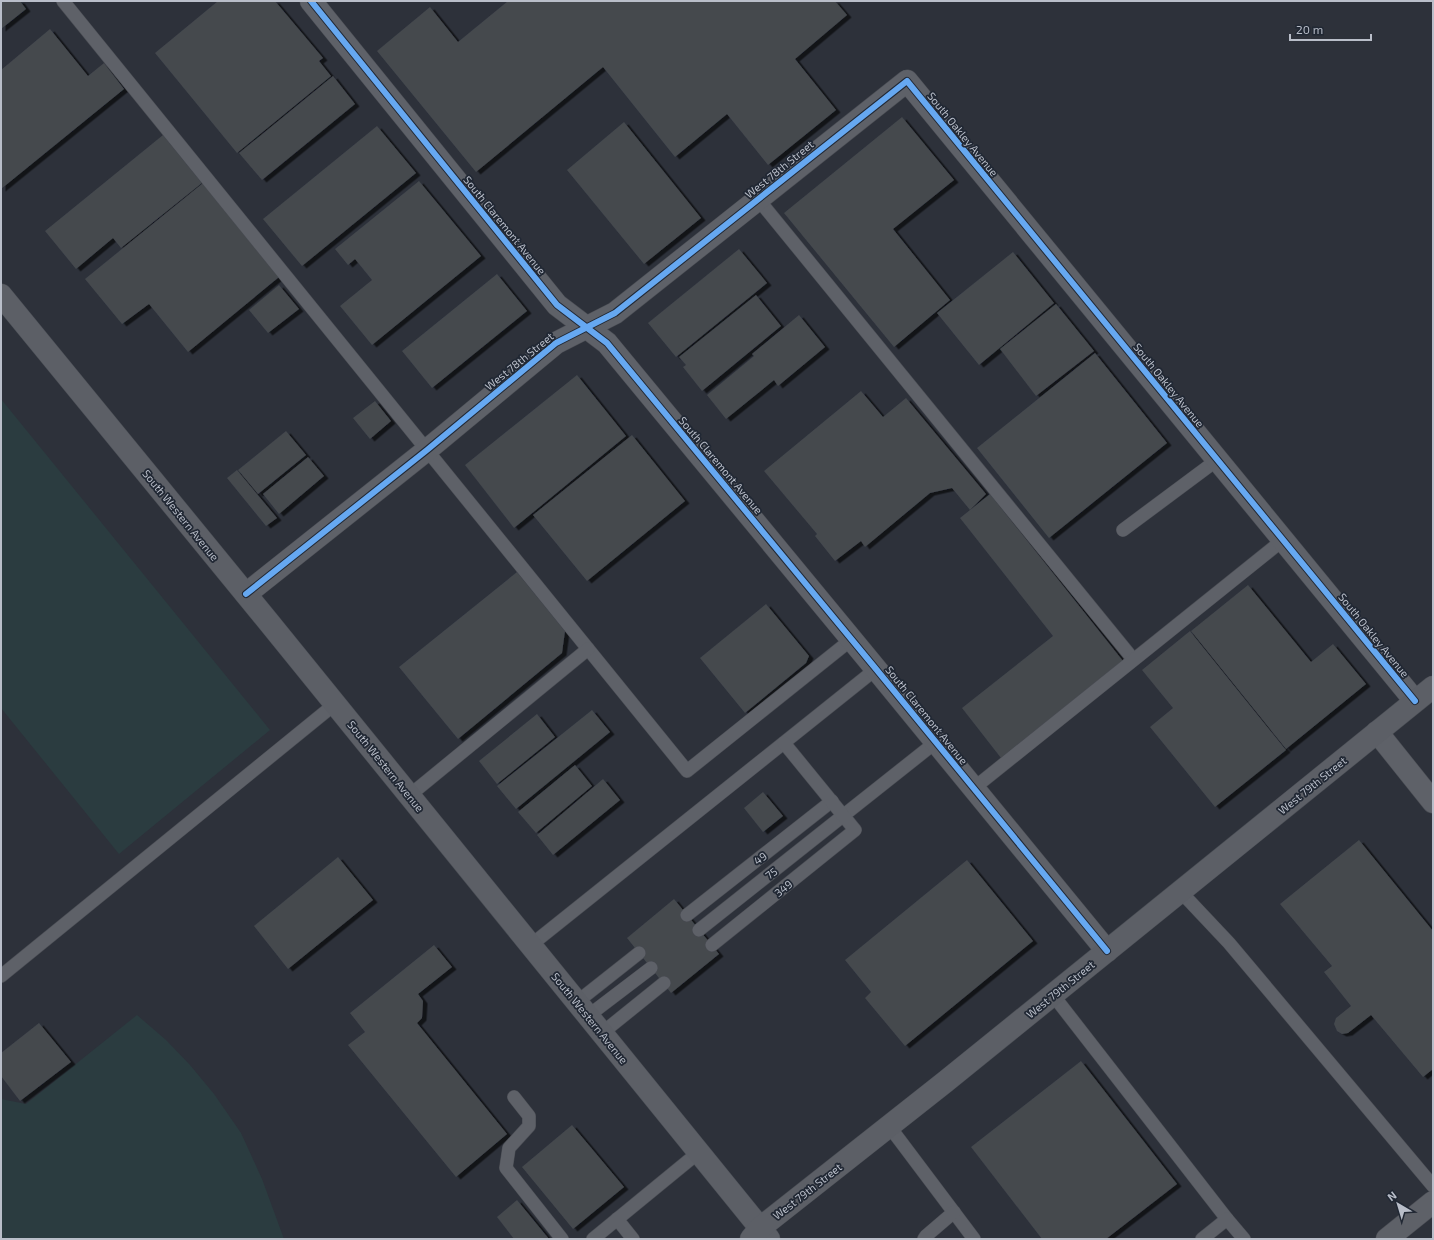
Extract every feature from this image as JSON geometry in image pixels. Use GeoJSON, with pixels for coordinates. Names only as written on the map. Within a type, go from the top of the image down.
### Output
{"type":"FeatureCollection","features":[{"type":"Feature","properties":{"kind":"main road","name":"South Western Avenue"},"geometry":{"type":"LineString","coordinates":[[1,295],[699,1152],[760,1235]]}},
{"type":"Feature","properties":{"kind":"main road","name":"West 79th Street"},"geometry":{"type":"LineString","coordinates":[[735,1239],[760,1235],[889,1126],[1433,687]]}},
{"type":"Feature","properties":{"kind":"street","name":"South Claremont Avenue"},"geometry":{"type":"LineString","coordinates":[[311,1],[557,305],[607,343],[852,639],[1107,951]]}},
{"type":"Feature","properties":{"kind":"street","name":"West 78th Street"},"geometry":{"type":"LineString","coordinates":[[246,594],[427,450],[556,342],[614,314],[907,81]]}},
{"type":"Feature","properties":{"kind":"street","name":"South Oakley Avenue"},"geometry":{"type":"LineString","coordinates":[[907,81],[1415,701]]}},
{"type":"Feature","properties":{"kind":"street"},"geometry":{"type":"LineString","coordinates":[[1377,732],[1433,802]]}},
{"type":"Feature","properties":{"kind":"street"},"geometry":{"type":"LineString","coordinates":[[1388,1239],[1433,1202]]}},
{"type":"Feature","properties":{"kind":"lane"},"geometry":{"type":"LineString","coordinates":[[63,1],[687,771],[852,639]]}},
{"type":"Feature","properties":{"kind":"lane"},"geometry":{"type":"LineString","coordinates":[[758,200],[1133,659]]}},
{"type":"Feature","properties":{"kind":"lane"},"geometry":{"type":"LineString","coordinates":[[1123,530],[1218,460]]}},
{"type":"Feature","properties":{"kind":"lane"},"geometry":{"type":"LineString","coordinates":[[974,788],[1283,540]]}},
{"type":"Feature","properties":{"kind":"lane"},"geometry":{"type":"LineString","coordinates":[[410,796],[588,649]]}},
{"type":"Feature","properties":{"kind":"lane"},"geometry":{"type":"LineString","coordinates":[[531,945],[876,669]]}},
{"type":"Feature","properties":{"kind":"lane"},"geometry":{"type":"LineString","coordinates":[[1,976],[335,704]]}},
{"type":"Feature","properties":{"kind":"lane","name":"75"},"geometry":{"type":"LineString","coordinates":[[699,930],[936,742]]}},
{"type":"Feature","properties":{"kind":"lane"},"geometry":{"type":"LineString","coordinates":[[784,743],[843,816]]}},
{"type":"Feature","properties":{"kind":"lane","name":"49"},"geometry":{"type":"LineString","coordinates":[[688,915],[832,801]]}},
{"type":"Feature","properties":{"kind":"lane","name":"349"},"geometry":{"type":"LineString","coordinates":[[712,945],[855,830],[843,816]]}},
{"type":"Feature","properties":{"kind":"lane"},"geometry":{"type":"LineString","coordinates":[[1180,891],[1230,943],[1433,1186]]}},
{"type":"Feature","properties":{"kind":"lane"},"geometry":{"type":"LineString","coordinates":[[583,1009],[639,953]]}},
{"type":"Feature","properties":{"kind":"lane"},"geometry":{"type":"LineString","coordinates":[[583,1009],[651,968]]}},
{"type":"Feature","properties":{"kind":"lane"},"geometry":{"type":"LineString","coordinates":[[602,1033],[664,983]]}},
{"type":"Feature","properties":{"kind":"lane"},"geometry":{"type":"LineString","coordinates":[[1053,995],[1244,1239]]}},
{"type":"Feature","properties":{"kind":"lane"},"geometry":{"type":"LineString","coordinates":[[514,1097],[529,1116],[529,1126],[509,1148],[506,1168],[562,1239]]}},
{"type":"Feature","properties":{"kind":"lane"},"geometry":{"type":"LineString","coordinates":[[889,1126],[974,1239]]}},
{"type":"Feature","properties":{"kind":"lane"},"geometry":{"type":"LineString","coordinates":[[592,1239],[699,1152]]}},
{"type":"Feature","properties":{"kind":"lane"},"geometry":{"type":"LineString","coordinates":[[924,1239],[954,1212]]}},
{"type":"Feature","properties":{"kind":"lane"},"geometry":{"type":"LineString","coordinates":[[617,1219],[633,1239]]}},
{"type":"Feature","properties":{"kind":"lane"},"geometry":{"type":"LineString","coordinates":[[1202,1239],[1227,1219]]}},
{"type":"Feature","properties":{"kind":"shaded area"},"geometry":{"type":"Polygon","coordinates":[[[1,399],[270,730],[119,854],[1,708],[1,399]]]}},
{"type":"Feature","properties":{"kind":"shaded area"},"geometry":{"type":"Polygon","coordinates":[[[137,1015],[166,1040],[190,1065],[214,1094],[241,1133],[262,1179],[284,1239],[1,1239],[1,1099],[26,1104],[137,1015]]]}},
{"type":"Feature","properties":{"kind":"building"},"geometry":{"type":"Polygon","coordinates":[[[1,1],[20,1],[26,9],[1,29],[1,1]]]}},
{"type":"Feature","properties":{"kind":"building"},"geometry":{"type":"Polygon","coordinates":[[[218,1],[275,1],[323,58],[319,61],[331,76],[237,153],[155,53],[218,1]]]}},
{"type":"Feature","properties":{"kind":"building"},"geometry":{"type":"Polygon","coordinates":[[[508,1],[835,1],[847,15],[795,59],[836,110],[768,165],[727,114],[675,157],[603,67],[476,172],[377,51],[430,7],[458,42],[508,1]]]}},
{"type":"Feature","properties":{"kind":"building"},"geometry":{"type":"Polygon","coordinates":[[[50,29],[88,76],[104,63],[124,89],[1,189],[1,70],[50,29]]]}},
{"type":"Feature","properties":{"kind":"building"},"geometry":{"type":"Polygon","coordinates":[[[333,76],[355,104],[262,180],[239,153],[333,76]]]}},
{"type":"Feature","properties":{"kind":"building"},"geometry":{"type":"Polygon","coordinates":[[[902,117],[954,180],[893,229],[950,300],[894,347],[784,213],[902,117]]]}},
{"type":"Feature","properties":{"kind":"building"},"geometry":{"type":"Polygon","coordinates":[[[624,122],[701,218],[644,264],[567,170],[624,122]]]}},
{"type":"Feature","properties":{"kind":"building"},"geometry":{"type":"Polygon","coordinates":[[[377,126],[416,173],[302,266],[263,219],[377,126]]]}},
{"type":"Feature","properties":{"kind":"building"},"geometry":{"type":"Polygon","coordinates":[[[163,135],[202,183],[121,248],[113,238],[76,269],[45,231],[163,135]]]}},
{"type":"Feature","properties":{"kind":"building"},"geometry":{"type":"Polygon","coordinates":[[[419,181],[481,256],[372,345],[340,306],[372,280],[355,259],[348,265],[335,249],[419,181]]]}},
{"type":"Feature","properties":{"kind":"building"},"geometry":{"type":"Polygon","coordinates":[[[203,183],[279,277],[188,352],[149,304],[122,324],[85,279],[203,183]]]}},
{"type":"Feature","properties":{"kind":"building"},"geometry":{"type":"Polygon","coordinates":[[[739,249],[767,283],[676,357],[648,323],[739,249]]]}},
{"type":"Feature","properties":{"kind":"building"},"geometry":{"type":"Polygon","coordinates":[[[1013,252],[1054,303],[979,365],[937,313],[1013,252]]]}},
{"type":"Feature","properties":{"kind":"building"},"geometry":{"type":"Polygon","coordinates":[[[497,274],[527,311],[432,388],[402,351],[497,274]]]}},
{"type":"Feature","properties":{"kind":"building"},"geometry":{"type":"Polygon","coordinates":[[[279,285],[299,309],[268,333],[249,310],[279,285]]]}},
{"type":"Feature","properties":{"kind":"building"},"geometry":{"type":"Polygon","coordinates":[[[756,295],[781,326],[702,391],[683,367],[686,365],[679,357],[756,295]]]}},
{"type":"Feature","properties":{"kind":"building"},"geometry":{"type":"Polygon","coordinates":[[[1056,304],[1094,351],[1036,396],[1000,349],[1056,304]]]}},
{"type":"Feature","properties":{"kind":"building"},"geometry":{"type":"Polygon","coordinates":[[[799,315],[825,347],[778,386],[774,380],[726,419],[707,395],[754,356],[752,354],[799,315]]]}},
{"type":"Feature","properties":{"kind":"building"},"geometry":{"type":"Polygon","coordinates":[[[1095,353],[1167,443],[1049,538],[977,448],[1095,353]]]}},
{"type":"Feature","properties":{"kind":"building"},"geometry":{"type":"Polygon","coordinates":[[[577,375],[626,436],[514,528],[465,465],[577,375]]]}},
{"type":"Feature","properties":{"kind":"building"},"geometry":{"type":"Polygon","coordinates":[[[861,391],[883,417],[906,398],[986,494],[970,510],[952,488],[930,493],[865,547],[861,541],[835,561],[815,536],[817,534],[764,471],[861,391]]]}},
{"type":"Feature","properties":{"kind":"building"},"geometry":{"type":"Polygon","coordinates":[[[375,401],[391,421],[370,439],[353,418],[375,401]]]}},
{"type":"Feature","properties":{"kind":"building"},"geometry":{"type":"Polygon","coordinates":[[[286,431],[306,455],[258,494],[238,470],[286,431]]]}},
{"type":"Feature","properties":{"kind":"building"},"geometry":{"type":"Polygon","coordinates":[[[632,435],[685,501],[587,581],[533,515],[632,435]]]}},
{"type":"Feature","properties":{"kind":"building"},"geometry":{"type":"Polygon","coordinates":[[[308,457],[324,476],[279,514],[263,494],[308,457]]]}},
{"type":"Feature","properties":{"kind":"building"},"geometry":{"type":"Polygon","coordinates":[[[237,470],[277,518],[266,526],[227,478],[237,470]]]}},
{"type":"Feature","properties":{"kind":"building"},"geometry":{"type":"Polygon","coordinates":[[[990,494],[1123,661],[1001,758],[962,708],[1053,636],[960,518],[990,494]]]}},
{"type":"Feature","properties":{"kind":"building"},"geometry":{"type":"Polygon","coordinates":[[[517,572],[565,631],[562,653],[458,739],[399,667],[517,572]]]}},
{"type":"Feature","properties":{"kind":"building"},"geometry":{"type":"Polygon","coordinates":[[[1248,585],[1311,662],[1333,644],[1366,684],[1286,749],[1191,631],[1248,585]]]}},
{"type":"Feature","properties":{"kind":"building"},"geometry":{"type":"Polygon","coordinates":[[[766,604],[809,656],[806,663],[745,713],[700,658],[766,604]]]}},
{"type":"Feature","properties":{"kind":"building"},"geometry":{"type":"Polygon","coordinates":[[[1190,631],[1286,750],[1215,807],[1150,727],[1173,708],[1142,670],[1190,631]]]}},
{"type":"Feature","properties":{"kind":"building"},"geometry":{"type":"Polygon","coordinates":[[[592,710],[610,732],[516,809],[497,786],[592,710]]]}},
{"type":"Feature","properties":{"kind":"building"},"geometry":{"type":"Polygon","coordinates":[[[537,714],[555,737],[497,784],[479,761],[537,714]]]}},
{"type":"Feature","properties":{"kind":"building"},"geometry":{"type":"Polygon","coordinates":[[[575,765],[592,786],[536,833],[518,812],[575,765]]]}},
{"type":"Feature","properties":{"kind":"building"},"geometry":{"type":"Polygon","coordinates":[[[603,779],[620,800],[553,855],[537,835],[603,779]]]}},
{"type":"Feature","properties":{"kind":"building"},"geometry":{"type":"Polygon","coordinates":[[[763,792],[783,816],[763,832],[744,808],[763,792]]]}},
{"type":"Feature","properties":{"kind":"building"},"geometry":{"type":"Polygon","coordinates":[[[1359,840],[1433,931],[1433,1069],[1423,1077],[1371,1015],[1348,1033],[1342,1034],[1337,1031],[1334,1024],[1336,1018],[1351,1006],[1324,972],[1332,966],[1280,904],[1359,840]]]}},
{"type":"Feature","properties":{"kind":"building"},"geometry":{"type":"Polygon","coordinates":[[[338,857],[373,900],[288,969],[254,926],[338,857]]]}},
{"type":"Feature","properties":{"kind":"building"},"geometry":{"type":"Polygon","coordinates":[[[967,860],[1033,941],[905,1046],[865,998],[871,992],[845,960],[967,860]]]}},
{"type":"Feature","properties":{"kind":"building"},"geometry":{"type":"Polygon","coordinates":[[[674,899],[719,954],[671,993],[627,938],[674,899]]]}},
{"type":"Feature","properties":{"kind":"building"},"geometry":{"type":"Polygon","coordinates":[[[434,945],[452,967],[418,994],[423,1001],[422,1018],[417,1023],[507,1134],[456,1177],[348,1045],[365,1032],[350,1013],[434,945]]]}},
{"type":"Feature","properties":{"kind":"building"},"geometry":{"type":"Polygon","coordinates":[[[39,1023],[71,1062],[20,1101],[1,1076],[1,1053],[39,1023]]]}},
{"type":"Feature","properties":{"kind":"building"},"geometry":{"type":"Polygon","coordinates":[[[1081,1061],[1177,1184],[1106,1239],[1042,1239],[971,1147],[1081,1061]]]}},
{"type":"Feature","properties":{"kind":"building"},"geometry":{"type":"Polygon","coordinates":[[[572,1125],[624,1187],[573,1229],[522,1167],[572,1125]]]}},
{"type":"Feature","properties":{"kind":"building"},"geometry":{"type":"Polygon","coordinates":[[[517,1200],[549,1239],[514,1239],[497,1217],[517,1200]]]}},
{"type":"Feature","properties":{"kind":"cycle path"},"geometry":{"type":"LineString","coordinates":[[311,1],[557,305],[607,343],[1107,951]]}},
{"type":"Feature","properties":{"kind":"cycle path"},"geometry":{"type":"LineString","coordinates":[[246,594],[427,450],[556,343],[615,313],[907,81],[1415,701]]}}]}
